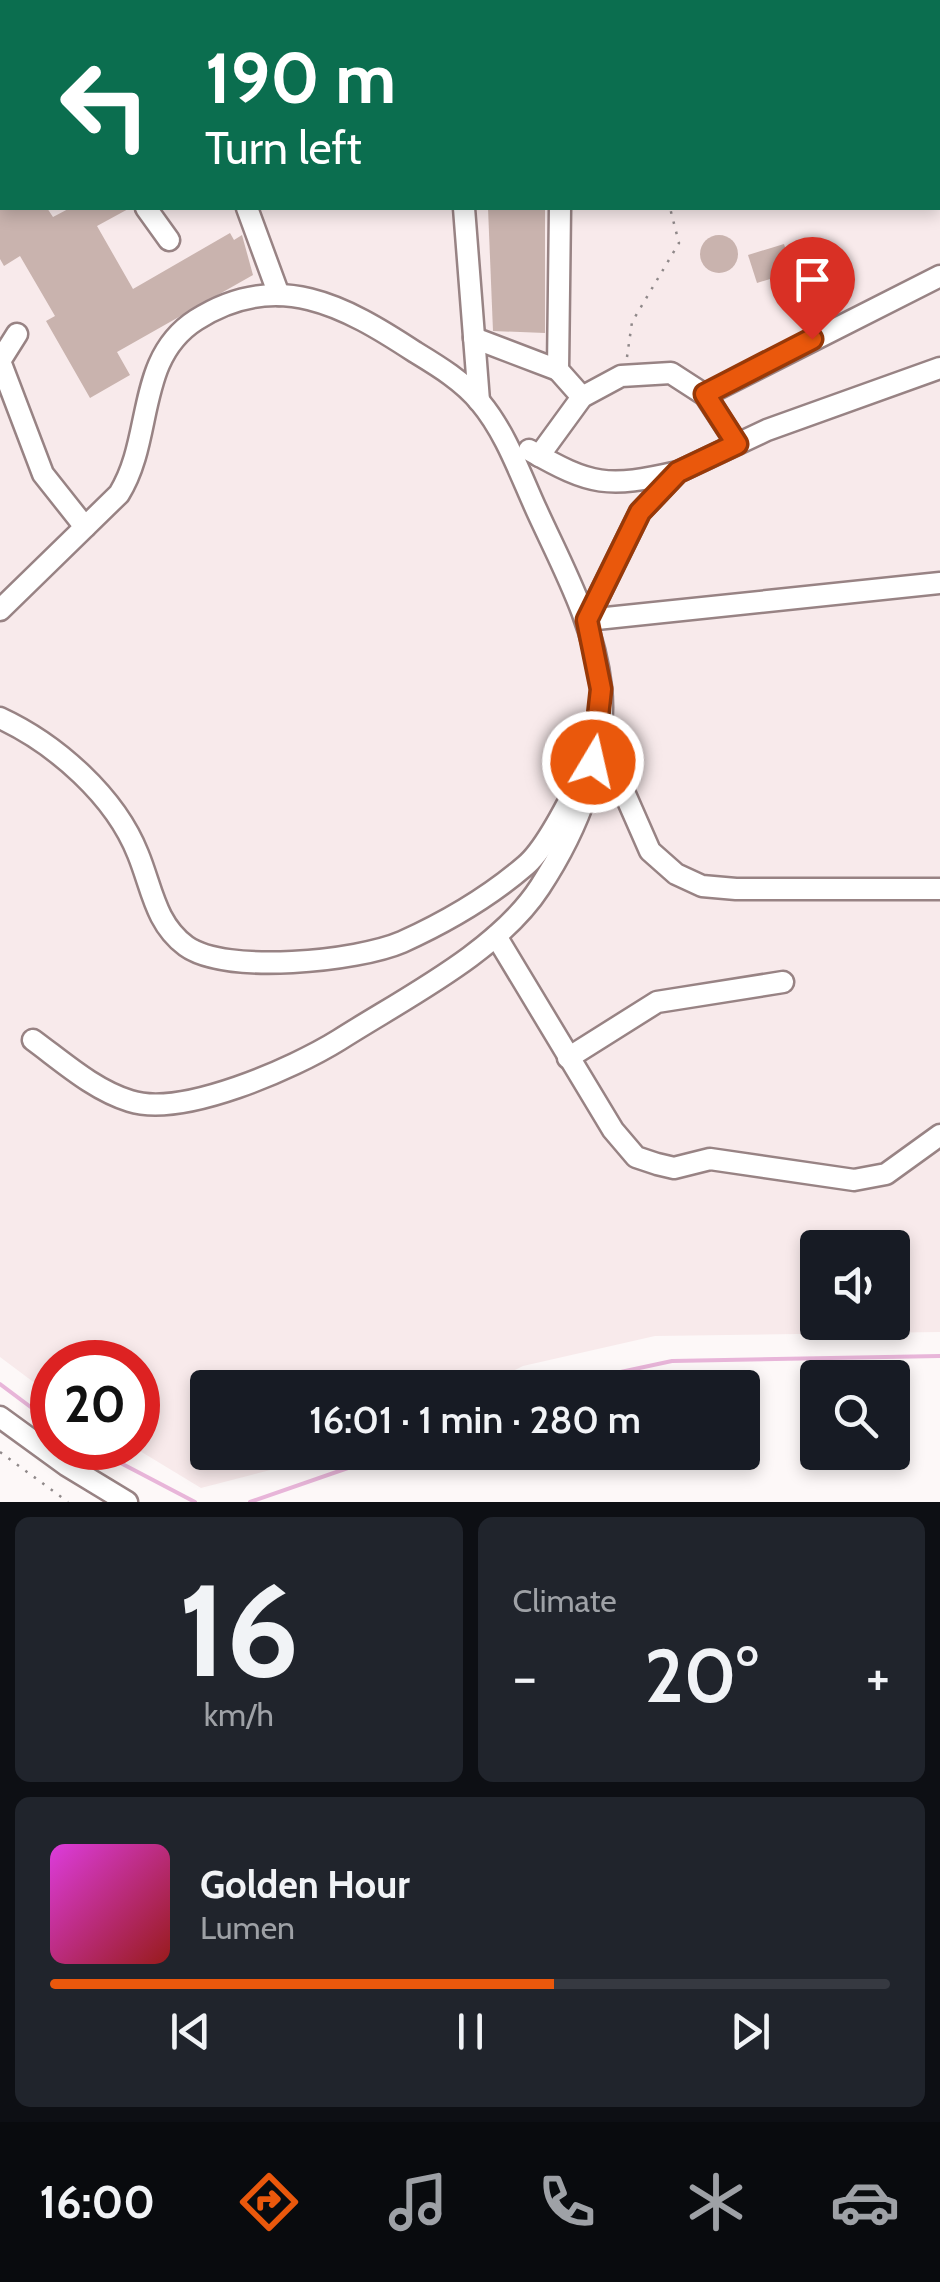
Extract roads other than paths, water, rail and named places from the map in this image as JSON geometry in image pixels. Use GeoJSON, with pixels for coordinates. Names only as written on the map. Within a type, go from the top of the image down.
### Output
{"type":"FeatureCollection","features":[{"type":"Feature","properties":{"kind":"lane"},"geometry":{"type":"LineString","coordinates":[[147,210],[169,240]]}},
{"type":"Feature","properties":{"kind":"lane"},"geometry":{"type":"LineString","coordinates":[[248,210],[279,295]]}},
{"type":"Feature","properties":{"kind":"lane"},"geometry":{"type":"LineString","coordinates":[[464,210],[480,400]]}},
{"type":"Feature","properties":{"kind":"lane"},"geometry":{"type":"LineString","coordinates":[[558,370],[560,210]]}},
{"type":"Feature","properties":{"kind":"lane"},"geometry":{"type":"LineString","coordinates":[[705,394],[940,276]]}},
{"type":"Feature","properties":{"kind":"lane"},"geometry":{"type":"LineString","coordinates":[[0,610],[85,527],[131,475],[154,369],[171,341],[197,320],[232,304],[279,295],[330,303],[372,323],[452,375],[480,400],[503,436],[587,620],[601,689],[599,735],[580,817],[538,890],[496,936],[319,1052],[240,1085],[170,1104],[132,1102],[82,1076],[33,1040]]}},
{"type":"Feature","properties":{"kind":"lane"},"geometry":{"type":"LineString","coordinates":[[16,334],[0,361],[25,432],[44,474],[85,527]]}},
{"type":"Feature","properties":{"kind":"lane"},"geometry":{"type":"LineString","coordinates":[[474,338],[558,370],[582,397]]}},
{"type":"Feature","properties":{"kind":"lane"},"geometry":{"type":"LineString","coordinates":[[503,436],[580,478],[621,485],[678,472],[737,444],[940,368]]}},
{"type":"Feature","properties":{"kind":"lane"},"geometry":{"type":"LineString","coordinates":[[539,456],[582,397],[621,376],[671,374],[705,394],[737,444]]}},
{"type":"Feature","properties":{"kind":"lane"},"geometry":{"type":"LineString","coordinates":[[587,620],[640,512],[678,472]]}},
{"type":"Feature","properties":{"kind":"lane"},"geometry":{"type":"LineString","coordinates":[[587,620],[940,583]]}},
{"type":"Feature","properties":{"kind":"lane"},"geometry":{"type":"LineString","coordinates":[[0,718],[66,762],[115,809],[137,852],[161,921],[188,947],[218,962],[254,964],[331,957],[399,943],[488,894],[529,863],[582,774],[599,735]]}},
{"type":"Feature","properties":{"kind":"lane"},"geometry":{"type":"LineString","coordinates":[[599,735],[650,850],[676,874],[702,886],[940,889]]}},
{"type":"Feature","properties":{"kind":"lane"},"geometry":{"type":"LineString","coordinates":[[496,936],[613,1130],[636,1156],[674,1168],[710,1159],[854,1180],[886,1174],[940,1135]]}},
{"type":"Feature","properties":{"kind":"lane"},"geometry":{"type":"LineString","coordinates":[[568,1058],[657,1002],[783,982]]}},
{"type":"Feature","properties":{"kind":"lane"},"geometry":{"type":"LineString","coordinates":[[0,1417],[66,1465],[128,1502]]}},
{"type":"Feature","properties":{"kind":"waterway"},"geometry":{"type":"LineString","coordinates":[[630,1370],[672,1361],[940,1356]]}},
{"type":"Feature","properties":{"kind":"waterway"},"geometry":{"type":"LineString","coordinates":[[0,1384],[30,1406]]}},
{"type":"Feature","properties":{"kind":"waterway"},"geometry":{"type":"LineString","coordinates":[[134,1470],[195,1502]]}},
{"type":"Feature","properties":{"kind":"waterway"},"geometry":{"type":"LineString","coordinates":[[250,1502],[342,1470]]}}]}
